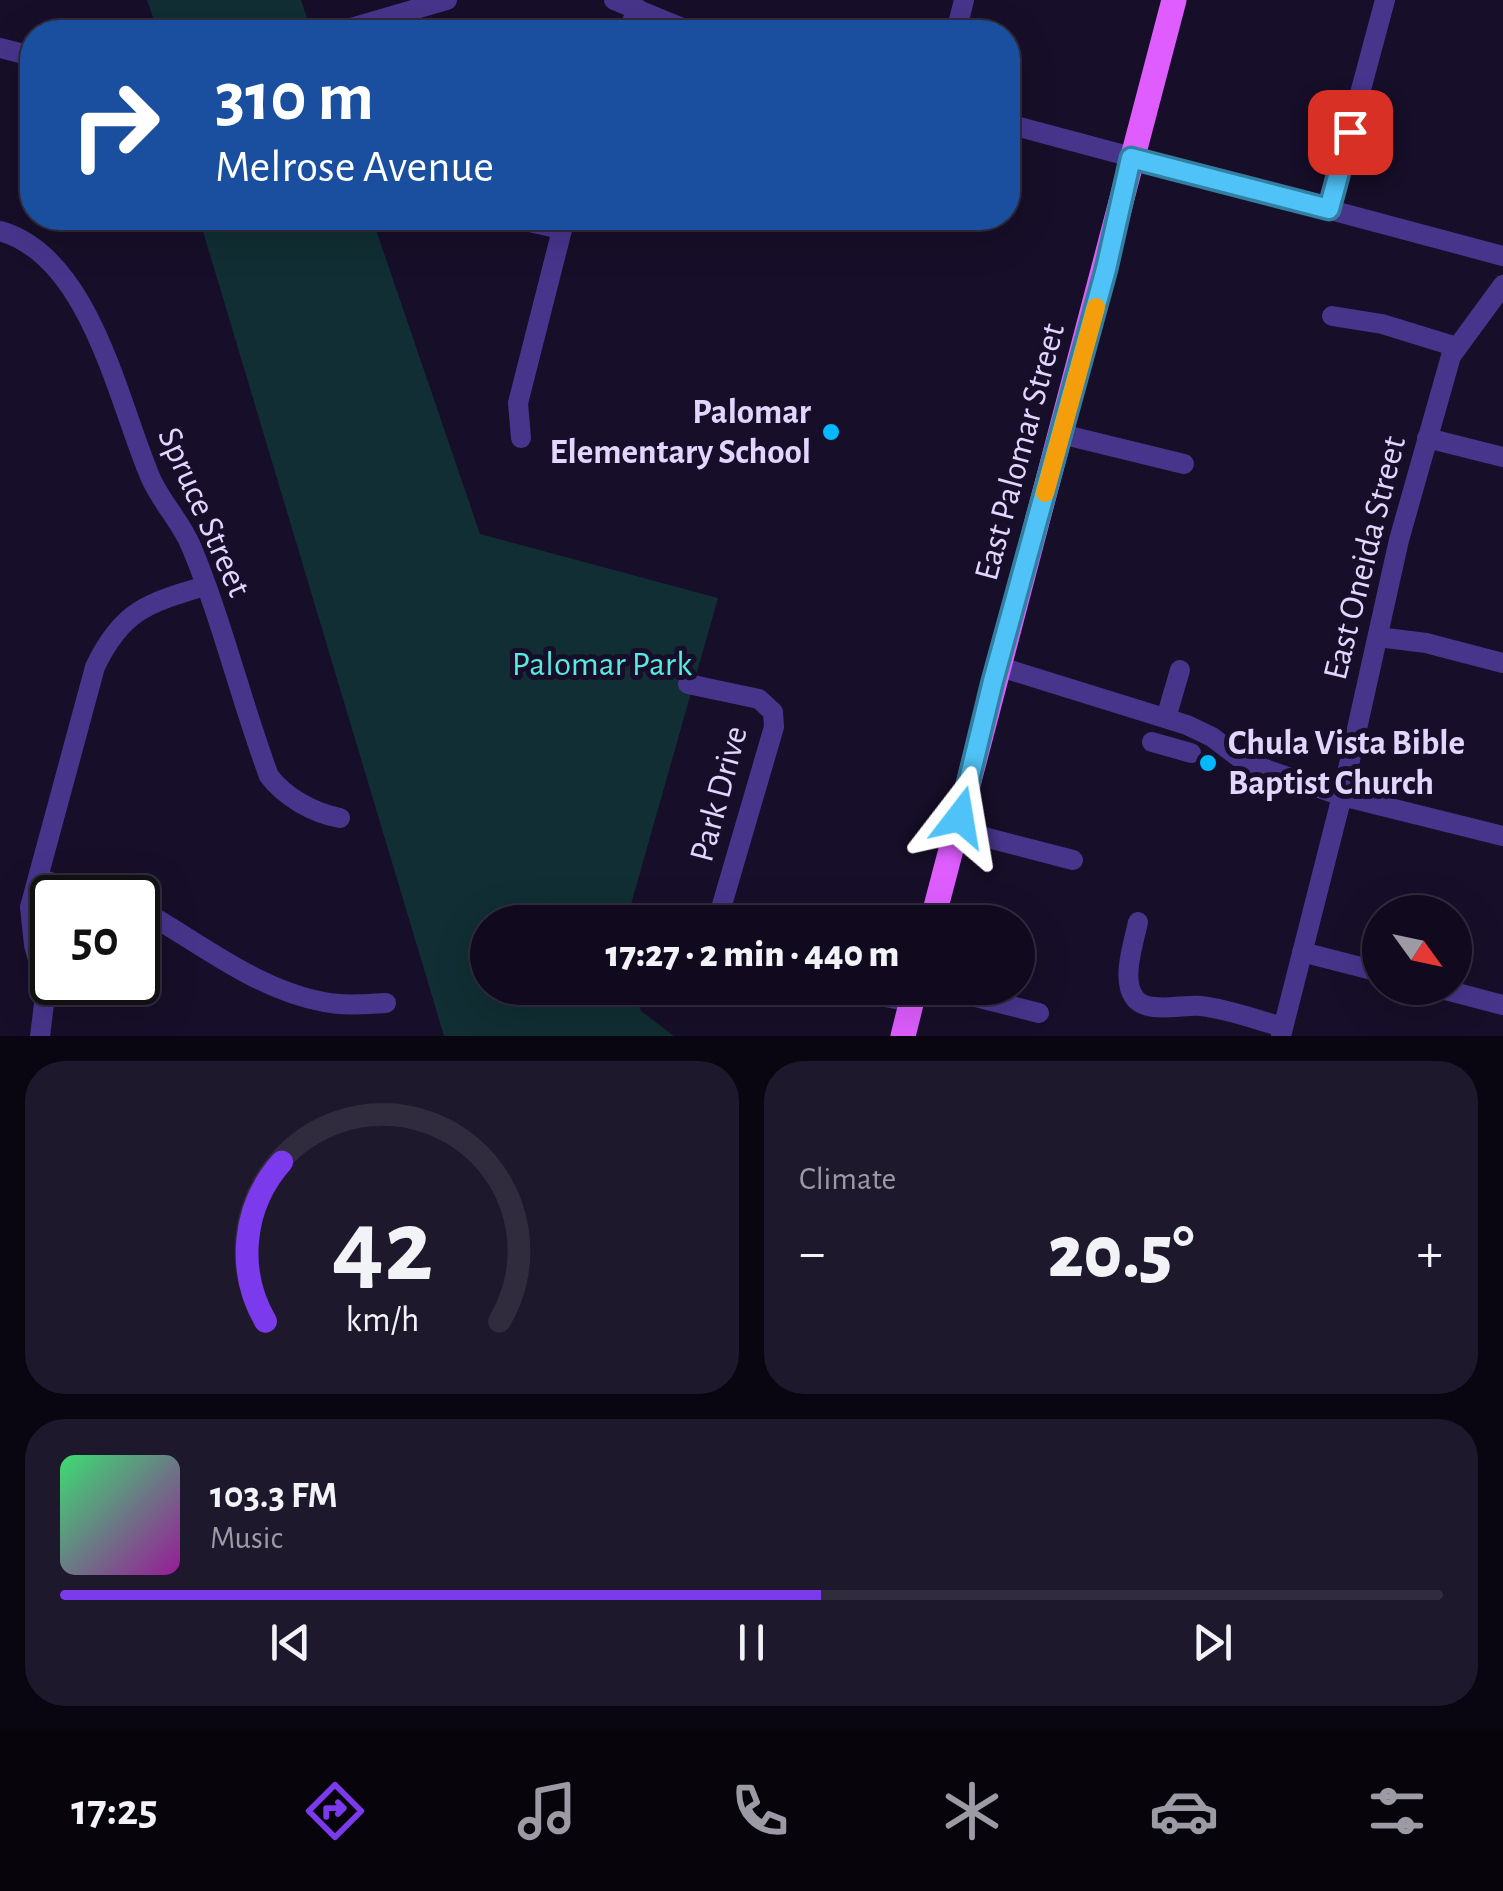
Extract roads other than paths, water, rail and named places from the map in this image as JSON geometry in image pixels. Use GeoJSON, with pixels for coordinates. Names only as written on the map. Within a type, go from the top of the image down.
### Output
{"type":"FeatureCollection","features":[{"type":"Feature","properties":{"kind":"main road","name":"East Palomar Street"},"geometry":{"type":"LineString","coordinates":[[937,905],[1174,0]]}},
{"type":"Feature","properties":{"kind":"main road"},"geometry":{"type":"LineString","coordinates":[[902,1036],[910,1005]]}},
{"type":"Feature","properties":{"kind":"street"},"geometry":{"type":"LineString","coordinates":[[368,20],[404,6],[447,0]]}},
{"type":"Feature","properties":{"kind":"street"},"geometry":{"type":"LineString","coordinates":[[614,0],[664,20]]}},
{"type":"Feature","properties":{"kind":"street"},"geometry":{"type":"LineString","coordinates":[[1329,209],[1385,0]]}},
{"type":"Feature","properties":{"kind":"street"},"geometry":{"type":"LineString","coordinates":[[632,20],[638,9]]}},
{"type":"Feature","properties":{"kind":"street"},"geometry":{"type":"LineString","coordinates":[[1020,127],[1503,256]]}},
{"type":"Feature","properties":{"kind":"street","name":"Spruce Street"},"geometry":{"type":"LineString","coordinates":[[0,230],[14,234],[48,256],[70,282],[87,314],[151,480],[190,542],[268,776],[278,789],[322,815],[340,818]]}},
{"type":"Feature","properties":{"kind":"street"},"geometry":{"type":"LineString","coordinates":[[522,438],[518,403],[561,230]]}},
{"type":"Feature","properties":{"kind":"street","name":"East Oneida Street"},"geometry":{"type":"LineString","coordinates":[[1282,1032],[1342,796],[1398,540],[1451,356],[1503,285]]}},
{"type":"Feature","properties":{"kind":"street"},"geometry":{"type":"LineString","coordinates":[[1332,316],[1382,324],[1457,347]]}},
{"type":"Feature","properties":{"kind":"street"},"geometry":{"type":"LineString","coordinates":[[1061,434],[1184,464]]}},
{"type":"Feature","properties":{"kind":"street"},"geometry":{"type":"LineString","coordinates":[[1428,438],[1503,458]]}},
{"type":"Feature","properties":{"kind":"street"},"geometry":{"type":"LineString","coordinates":[[41,875],[95,667],[108,640],[133,612],[149,603],[205,586]]}},
{"type":"Feature","properties":{"kind":"street"},"geometry":{"type":"LineString","coordinates":[[1378,637],[1503,663]]}},
{"type":"Feature","properties":{"kind":"street"},"geometry":{"type":"LineString","coordinates":[[997,666],[1166,718],[1212,737],[1245,762],[1342,796],[1503,836]]}},
{"type":"Feature","properties":{"kind":"street"},"geometry":{"type":"LineString","coordinates":[[1166,718],[1180,670]]}},
{"type":"Feature","properties":{"kind":"street","name":"Park Drive"},"geometry":{"type":"LineString","coordinates":[[688,684],[759,699],[773,712],[774,727],[722,905]]}},
{"type":"Feature","properties":{"kind":"street"},"geometry":{"type":"LineString","coordinates":[[1152,742],[1191,752]]}},
{"type":"Feature","properties":{"kind":"street"},"geometry":{"type":"LineString","coordinates":[[957,830],[1073,860]]}},
{"type":"Feature","properties":{"kind":"street"},"geometry":{"type":"LineString","coordinates":[[160,921],[255,977],[287,991],[322,1002],[386,1003]]}},
{"type":"Feature","properties":{"kind":"street"},"geometry":{"type":"LineString","coordinates":[[1138,922],[1128,980],[1140,1003],[1202,1006],[1282,1032]]}},
{"type":"Feature","properties":{"kind":"street"},"geometry":{"type":"LineString","coordinates":[[1302,952],[1362,967]]}},
{"type":"Feature","properties":{"kind":"street"},"geometry":{"type":"LineString","coordinates":[[1472,996],[1503,1004]]}},
{"type":"Feature","properties":{"kind":"street"},"geometry":{"type":"LineString","coordinates":[[40,1036],[46,1005]]}},
{"type":"Feature","properties":{"kind":"street"},"geometry":{"type":"LineString","coordinates":[[1008,1005],[1040,1013]]}},
{"type":"Feature","properties":{"kind":"place","name":"Palomar Elementary School"},"geometry":{"type":"Point","coordinates":[831,432]}},
{"type":"Feature","properties":{"kind":"place","name":"Chula Vista Bible Baptist Church"},"geometry":{"type":"Point","coordinates":[1208,763]}},
{"type":"Feature","properties":{"kind":"park label","name":"Palomar Park"},"geometry":{"type":"Point","coordinates":[602,664]}}]}
